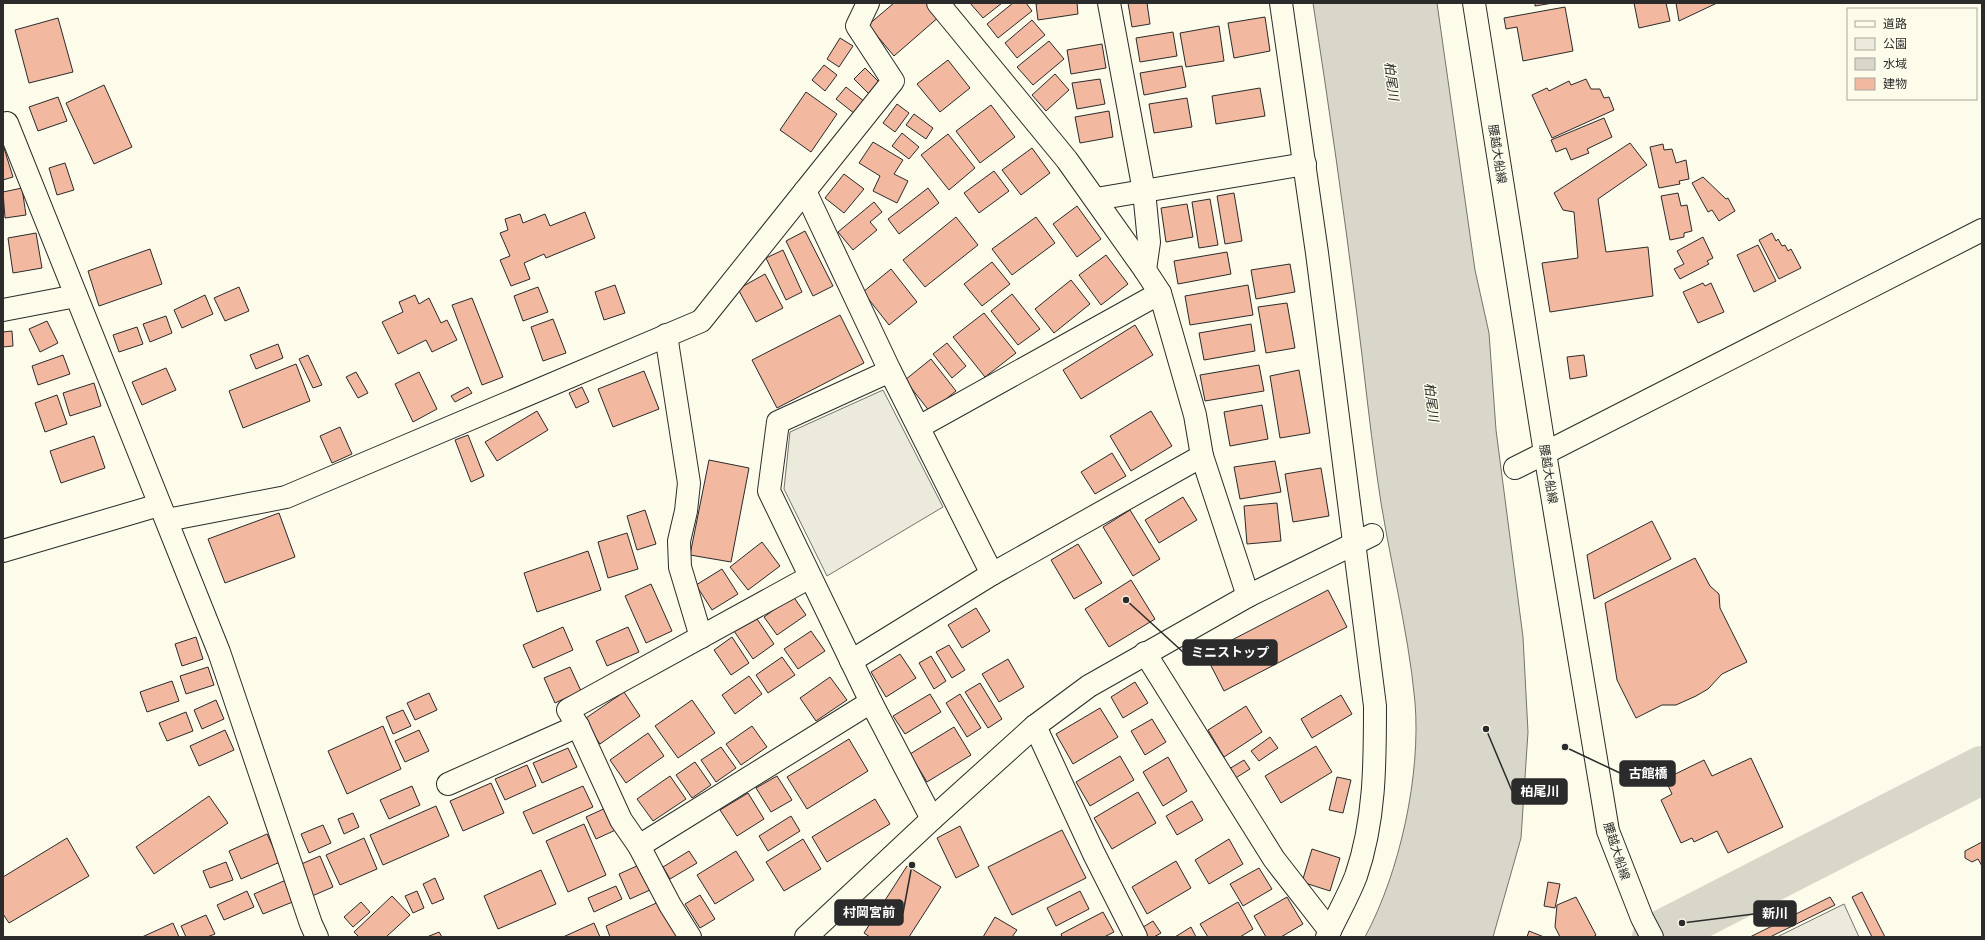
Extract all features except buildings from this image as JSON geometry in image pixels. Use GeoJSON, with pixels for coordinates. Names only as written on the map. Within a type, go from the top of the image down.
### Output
{"type":"FeatureCollection","features":[{"type":"Feature","properties":{"kind":"street"},"geometry":{"type":"LineString","coordinates":[[3,551],[163,512],[286,497],[701,321],[893,80],[857,26],[868,3]]}},
{"type":"Feature","properties":{"kind":"street"},"geometry":{"type":"LineString","coordinates":[[938,3],[1062,154],[1096,198],[1160,293],[1195,415],[1202,456],[1248,596]]}},
{"type":"Feature","properties":{"kind":"street"},"geometry":{"type":"LineString","coordinates":[[1109,3],[1144,191],[1149,242],[1145,270]]}},
{"type":"Feature","properties":{"kind":"street"},"geometry":{"type":"LineString","coordinates":[[1145,653],[1274,859],[1328,934],[1356,876],[1369,823],[1375,776],[1375,706],[1364,539],[1281,3]]}},
{"type":"Feature","properties":{"kind":"street","name":"腰越大船線"},"geometry":{"type":"LineString","coordinates":[[1474,3],[1545,453],[1608,831],[1647,928]]}},
{"type":"Feature","properties":{"kind":"street"},"geometry":{"type":"LineString","coordinates":[[8,123],[219,652],[311,924],[317,937]]}},
{"type":"Feature","properties":{"kind":"street"},"geometry":{"type":"LineString","coordinates":[[1096,198],[1305,164]]}},
{"type":"Feature","properties":{"kind":"street"},"geometry":{"type":"LineString","coordinates":[[805,191],[890,371],[992,574]]}},
{"type":"Feature","properties":{"kind":"street"},"geometry":{"type":"LineString","coordinates":[[1515,468],[1982,230]]}},
{"type":"Feature","properties":{"kind":"street"},"geometry":{"type":"LineString","coordinates":[[919,428],[1160,293]]}},
{"type":"Feature","properties":{"kind":"street"},"geometry":{"type":"LineString","coordinates":[[3,310],[76,296]]}},
{"type":"Feature","properties":{"kind":"street"},"geometry":{"type":"LineString","coordinates":[[666,335],[690,483],[686,511],[679,541],[680,567],[702,637]]}},
{"type":"Feature","properties":{"kind":"street"},"geometry":{"type":"LineString","coordinates":[[890,371],[778,422],[769,491],[871,702],[932,819]]}},
{"type":"Feature","properties":{"kind":"street"},"geometry":{"type":"LineString","coordinates":[[851,661],[992,574],[1202,456]]}},
{"type":"Feature","properties":{"kind":"street"},"geometry":{"type":"LineString","coordinates":[[806,937],[932,819],[1035,726],[1090,686],[1145,653],[1248,596],[1364,539]]}},
{"type":"Feature","properties":{"kind":"street"},"geometry":{"type":"LineString","coordinates":[[690,937],[670,905],[639,846],[621,820],[578,726],[568,710],[810,577]]}},
{"type":"Feature","properties":{"kind":"street"},"geometry":{"type":"LineString","coordinates":[[639,846],[871,702]]}},
{"type":"Feature","properties":{"kind":"street"},"geometry":{"type":"LineString","coordinates":[[448,784],[578,726]]}},
{"type":"Feature","properties":{"kind":"street"},"geometry":{"type":"LineString","coordinates":[[1035,726],[1094,854],[1136,937]]}},
{"type":"Feature","properties":{"kind":"green space"},"geometry":{"type":"Polygon","coordinates":[[[883,390],[943,507],[827,576],[784,489],[790,432],[883,390]]]}},
{"type":"Feature","properties":{"kind":"shaded area"},"geometry":{"type":"Polygon","coordinates":[[[1844,904],[1859,937],[1777,937],[1844,904]]]}},
{"type":"Feature","properties":{"kind":"water"},"geometry":{"type":"Polygon","coordinates":[[[1313,3],[1437,3],[1475,270],[1489,333],[1496,430],[1523,637],[1528,732],[1521,838],[1493,937],[1365,937],[1388,883],[1398,853],[1405,822],[1415,760],[1415,702],[1408,645],[1381,504],[1371,436],[1347,237],[1313,3]]]}},
{"type":"Feature","properties":{"kind":"waterway"},"geometry":{"type":"LineString","coordinates":[[1656,937],[1982,770]]}},
{"type":"Feature","properties":{"kind":"place","name":"ミニストップ"},"geometry":{"type":"Point","coordinates":[1126,600]}},
{"type":"Feature","properties":{"kind":"place","name":"柏尾川"},"geometry":{"type":"Point","coordinates":[1486,729]}},
{"type":"Feature","properties":{"kind":"place","name":"古館橋"},"geometry":{"type":"Point","coordinates":[1565,747]}},
{"type":"Feature","properties":{"kind":"place","name":"村岡宮前"},"geometry":{"type":"Point","coordinates":[912,865]}},
{"type":"Feature","properties":{"kind":"place","name":"新川"},"geometry":{"type":"Point","coordinates":[1682,923]}}]}
